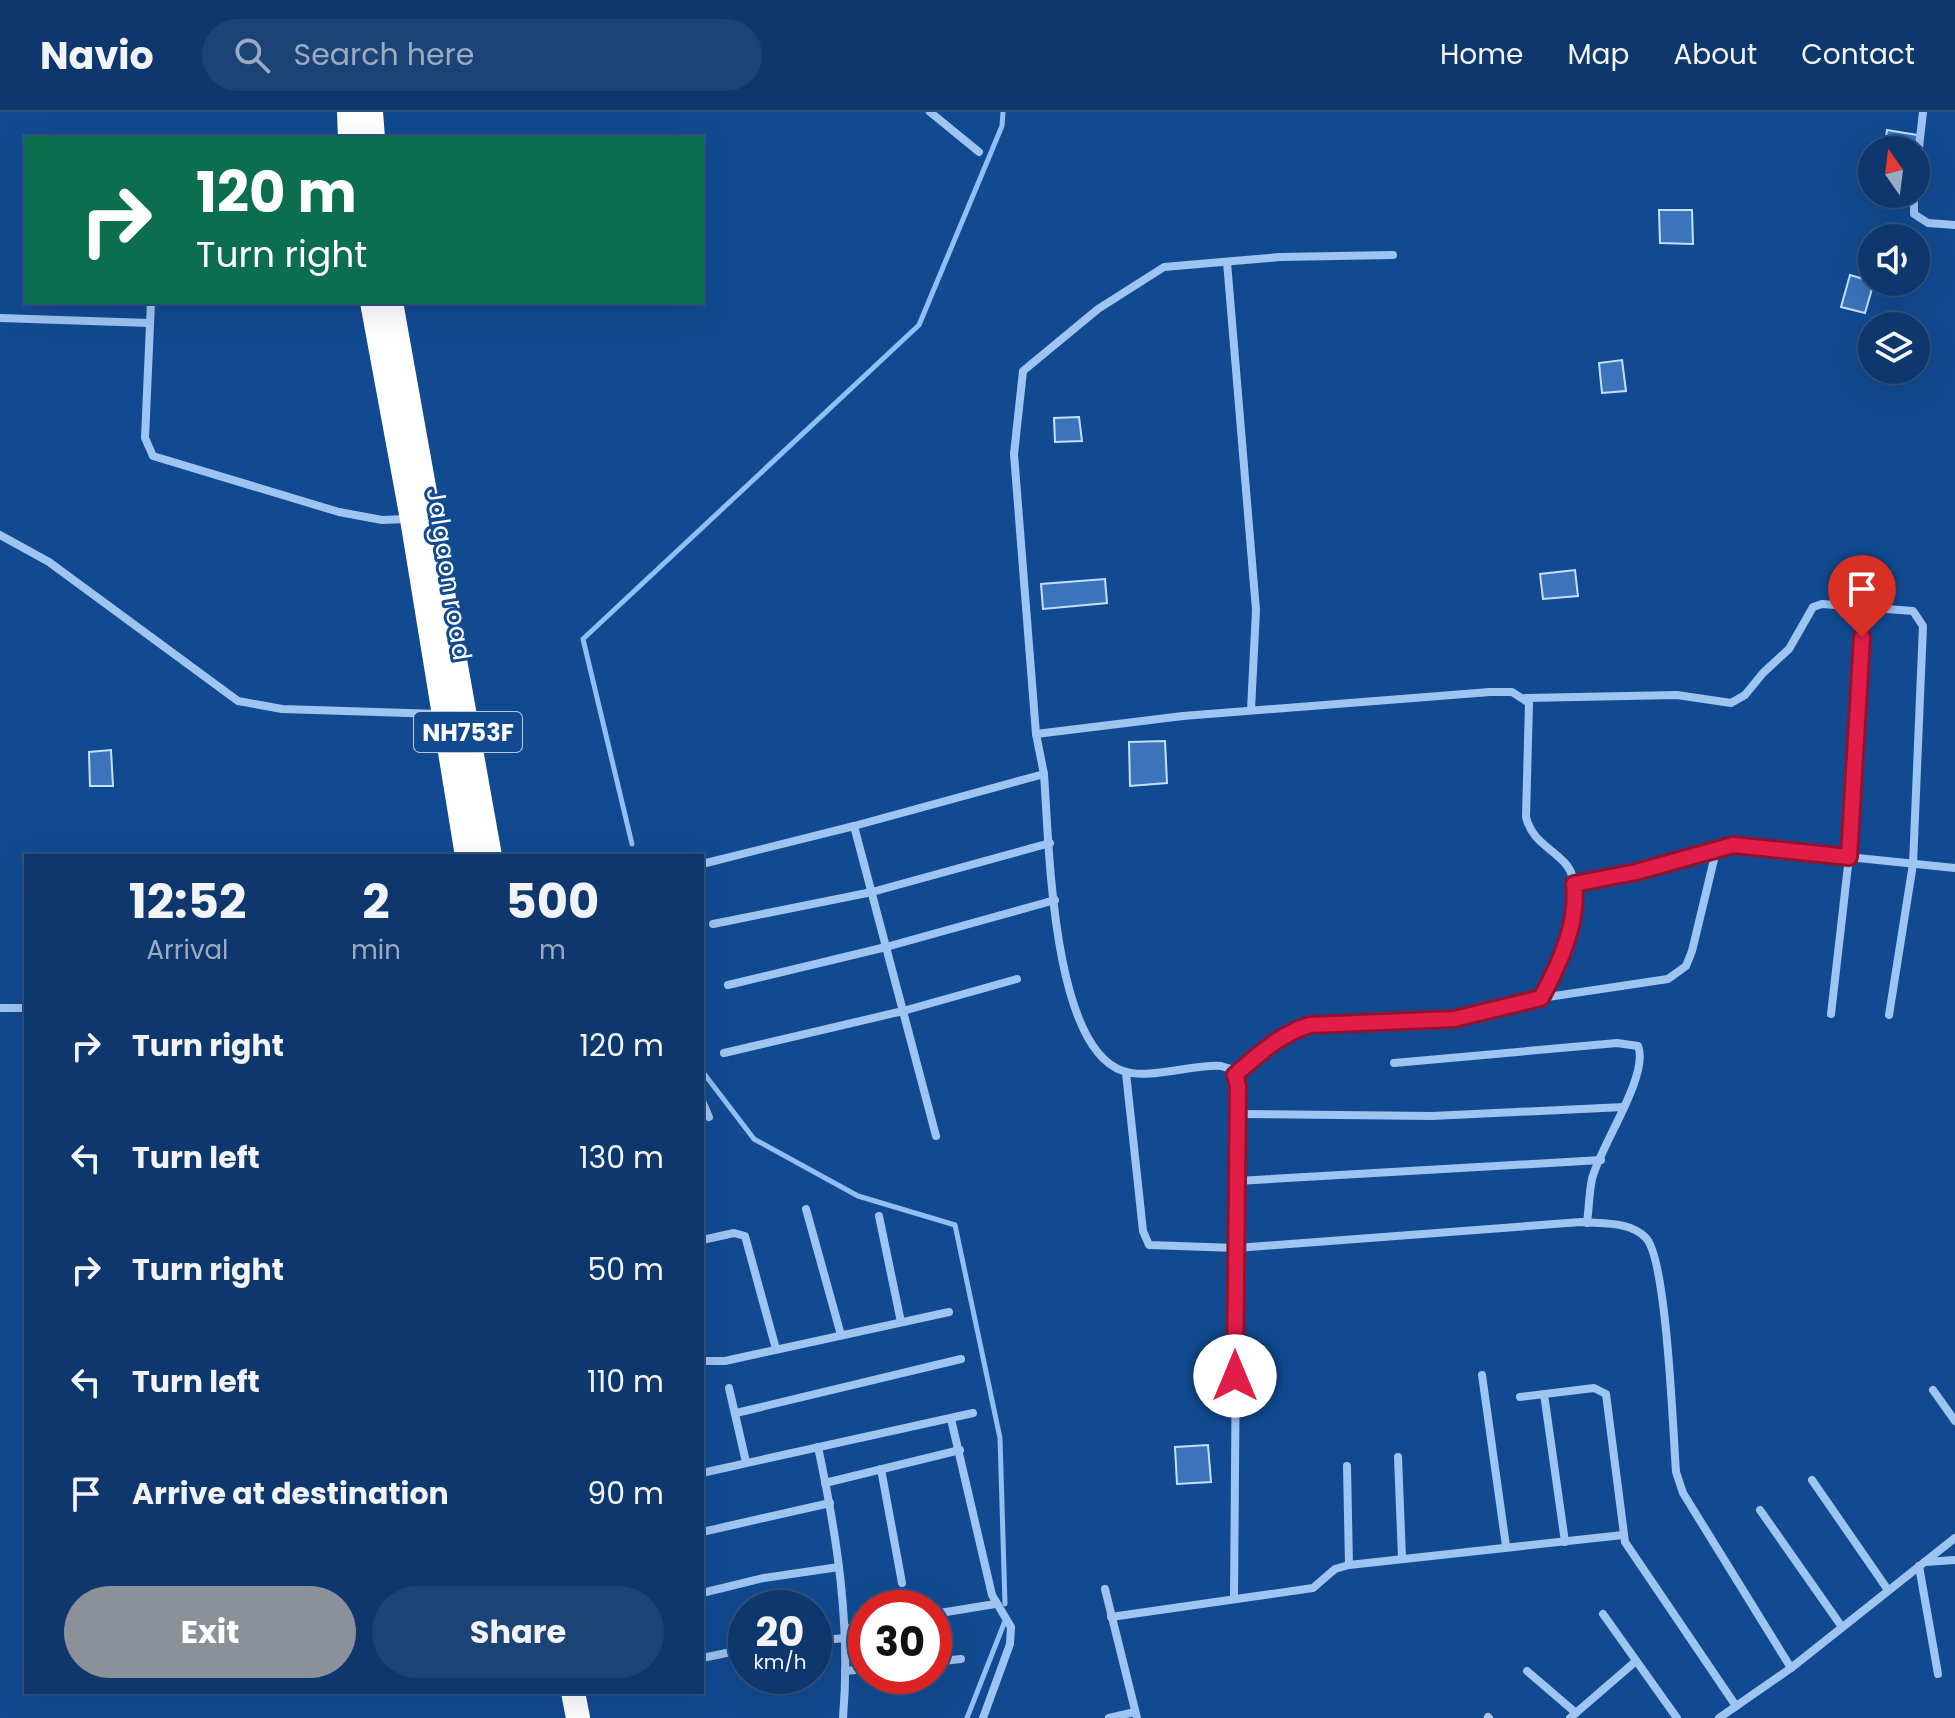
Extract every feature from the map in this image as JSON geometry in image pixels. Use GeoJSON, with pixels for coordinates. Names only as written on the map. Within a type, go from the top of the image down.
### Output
{"type":"FeatureCollection","features":[{"type":"Feature","properties":{"kind":"highway"},"geometry":{"type":"LineString","coordinates":[[349,112],[350,136]]}},
{"type":"Feature","properties":{"kind":"highway"},"geometry":{"type":"LineString","coordinates":[[371,112],[373,136]]}},
{"type":"Feature","properties":{"kind":"highway","name":"Jalgaon road"},"geometry":{"type":"LineString","coordinates":[[372,304],[412,519],[424,542],[454,713],[467,854]]}},
{"type":"Feature","properties":{"kind":"highway","name":"NH753F"},"geometry":{"type":"LineString","coordinates":[[391,304],[424,542]]}},
{"type":"Feature","properties":{"kind":"highway","name":"NH753F"},"geometry":{"type":"LineString","coordinates":[[454,713],[489,854]]}},
{"type":"Feature","properties":{"kind":"highway"},"geometry":{"type":"LineString","coordinates":[[573,1694],[578,1718]]}},
{"type":"Feature","properties":{"kind":"street"},"geometry":{"type":"LineString","coordinates":[[930,112],[979,152]]}},
{"type":"Feature","properties":{"kind":"street"},"geometry":{"type":"LineString","coordinates":[[1920,136],[1923,112]]}},
{"type":"Feature","properties":{"kind":"street"},"geometry":{"type":"LineString","coordinates":[[1914,208],[1914,214],[1920,220],[1955,225]]}},
{"type":"Feature","properties":{"kind":"street"},"geometry":{"type":"LineString","coordinates":[[1234,1599],[1235,1075],[1231,1069],[1212,1066],[1126,1073],[1100,1056],[1089,1043],[1066,983],[1044,774],[1036,734],[1014,454],[1023,371],[1098,309],[1164,267],[1393,255]]}},
{"type":"Feature","properties":{"kind":"street"},"geometry":{"type":"LineString","coordinates":[[1227,262],[1256,610],[1251,710]]}},
{"type":"Feature","properties":{"kind":"street"},"geometry":{"type":"LineString","coordinates":[[151,304],[145,438],[153,456],[339,512],[382,520],[412,519]]}},
{"type":"Feature","properties":{"kind":"street"},"geometry":{"type":"LineString","coordinates":[[0,318],[150,323]]}},
{"type":"Feature","properties":{"kind":"street"},"geometry":{"type":"LineString","coordinates":[[0,535],[49,562],[238,701],[282,709],[454,713]]}},
{"type":"Feature","properties":{"kind":"street"},"geometry":{"type":"LineString","coordinates":[[1036,734],[1251,710],[1490,692],[1512,692],[1526,698],[1677,695],[1731,703],[1745,695],[1789,649],[1813,607],[1822,604],[1905,608],[1913,611],[1923,626],[1913,864],[1889,1015]]}},
{"type":"Feature","properties":{"kind":"street"},"geometry":{"type":"LineString","coordinates":[[1831,1014],[1849,857],[1864,606]]}},
{"type":"Feature","properties":{"kind":"street"},"geometry":{"type":"LineString","coordinates":[[1526,698],[1529,703],[1526,817],[1529,829],[1534,838],[1564,863],[1574,884],[1576,897],[1557,969],[1541,998]]}},
{"type":"Feature","properties":{"kind":"street"},"geometry":{"type":"LineString","coordinates":[[704,864],[1044,774]]}},
{"type":"Feature","properties":{"kind":"street"},"geometry":{"type":"LineString","coordinates":[[854,826],[936,1136]]}},
{"type":"Feature","properties":{"kind":"street"},"geometry":{"type":"LineString","coordinates":[[713,924],[872,892],[1050,843]]}},
{"type":"Feature","properties":{"kind":"street"},"geometry":{"type":"LineString","coordinates":[[1574,884],[1636,872],[1717,847],[1762,846],[1955,868]]}},
{"type":"Feature","properties":{"kind":"street"},"geometry":{"type":"LineString","coordinates":[[1235,1075],[1275,1041],[1291,1031],[1310,1025],[1454,1019],[1541,998],[1668,979],[1679,974],[1692,951],[1717,847]]}},
{"type":"Feature","properties":{"kind":"street"},"geometry":{"type":"LineString","coordinates":[[728,985],[886,947],[1055,900]]}},
{"type":"Feature","properties":{"kind":"street"},"geometry":{"type":"LineString","coordinates":[[724,1053],[903,1011],[1017,979]]}},
{"type":"Feature","properties":{"kind":"street"},"geometry":{"type":"LineString","coordinates":[[0,1008],[24,1008]]}},
{"type":"Feature","properties":{"kind":"street"},"geometry":{"type":"LineString","coordinates":[[1394,1063],[1632,1043],[1641,1049],[1641,1061],[1624,1107],[1592,1177],[1587,1223]]}},
{"type":"Feature","properties":{"kind":"street"},"geometry":{"type":"LineString","coordinates":[[1126,1073],[1145,1239],[1155,1246],[1236,1248],[1587,1223],[1634,1229],[1648,1239],[1660,1281],[1676,1472],[1683,1493],[1791,1668]]}},
{"type":"Feature","properties":{"kind":"street"},"geometry":{"type":"LineString","coordinates":[[704,1106],[709,1117]]}},
{"type":"Feature","properties":{"kind":"street"},"geometry":{"type":"LineString","coordinates":[[1237,1114],[1432,1116],[1624,1107]]}},
{"type":"Feature","properties":{"kind":"street"},"geometry":{"type":"LineString","coordinates":[[1237,1181],[1601,1160]]}},
{"type":"Feature","properties":{"kind":"street"},"geometry":{"type":"LineString","coordinates":[[806,1209],[841,1335]]}},
{"type":"Feature","properties":{"kind":"street"},"geometry":{"type":"LineString","coordinates":[[879,1216],[901,1322]]}},
{"type":"Feature","properties":{"kind":"street"},"geometry":{"type":"LineString","coordinates":[[704,1240],[734,1233],[745,1236],[776,1349]]}},
{"type":"Feature","properties":{"kind":"street"},"geometry":{"type":"LineString","coordinates":[[704,1361],[715,1362],[949,1312]]}},
{"type":"Feature","properties":{"kind":"street"},"geometry":{"type":"LineString","coordinates":[[736,1413],[961,1359]]}},
{"type":"Feature","properties":{"kind":"street"},"geometry":{"type":"LineString","coordinates":[[1482,1375],[1506,1546]]}},
{"type":"Feature","properties":{"kind":"street"},"geometry":{"type":"LineString","coordinates":[[729,1388],[746,1462]]}},
{"type":"Feature","properties":{"kind":"street"},"geometry":{"type":"LineString","coordinates":[[1520,1397],[1594,1388],[1606,1394],[1623,1535],[1630,1551],[1736,1706]]}},
{"type":"Feature","properties":{"kind":"street"},"geometry":{"type":"LineString","coordinates":[[1933,1390],[1955,1421]]}},
{"type":"Feature","properties":{"kind":"street"},"geometry":{"type":"LineString","coordinates":[[1544,1394],[1565,1542]]}},
{"type":"Feature","properties":{"kind":"street"},"geometry":{"type":"LineString","coordinates":[[704,1472],[973,1413]]}},
{"type":"Feature","properties":{"kind":"street"},"geometry":{"type":"LineString","coordinates":[[951,1419],[995,1604],[1010,1622],[1012,1633],[997,1685],[983,1718]]}},
{"type":"Feature","properties":{"kind":"street"},"geometry":{"type":"LineString","coordinates":[[818,1447],[839,1567],[845,1633],[843,1718]]}},
{"type":"Feature","properties":{"kind":"street"},"geometry":{"type":"LineString","coordinates":[[825,1483],[960,1450]]}},
{"type":"Feature","properties":{"kind":"street"},"geometry":{"type":"LineString","coordinates":[[1398,1457],[1402,1558]]}},
{"type":"Feature","properties":{"kind":"street"},"geometry":{"type":"LineString","coordinates":[[1347,1466],[1349,1565]]}},
{"type":"Feature","properties":{"kind":"street"},"geometry":{"type":"LineString","coordinates":[[881,1469],[902,1583]]}},
{"type":"Feature","properties":{"kind":"street"},"geometry":{"type":"LineString","coordinates":[[1812,1480],[1888,1590]]}},
{"type":"Feature","properties":{"kind":"street"},"geometry":{"type":"LineString","coordinates":[[704,1532],[830,1503]]}},
{"type":"Feature","properties":{"kind":"street"},"geometry":{"type":"LineString","coordinates":[[1760,1510],[1842,1627]]}},
{"type":"Feature","properties":{"kind":"street"},"geometry":{"type":"LineString","coordinates":[[1111,1617],[1313,1588],[1335,1569],[1349,1565],[1623,1535]]}},
{"type":"Feature","properties":{"kind":"street"},"geometry":{"type":"LineString","coordinates":[[1719,1718],[1791,1668],[1955,1538]]}},
{"type":"Feature","properties":{"kind":"street"},"geometry":{"type":"LineString","coordinates":[[1922,1564],[1955,1560]]}},
{"type":"Feature","properties":{"kind":"street"},"geometry":{"type":"LineString","coordinates":[[1922,1564],[1938,1674]]}},
{"type":"Feature","properties":{"kind":"street"},"geometry":{"type":"LineString","coordinates":[[704,1593],[764,1578],[839,1567]]}},
{"type":"Feature","properties":{"kind":"street"},"geometry":{"type":"LineString","coordinates":[[1105,1589],[1136,1715],[1109,1718]]}},
{"type":"Feature","properties":{"kind":"street"},"geometry":{"type":"LineString","coordinates":[[952,1611],[995,1604]]}},
{"type":"Feature","properties":{"kind":"street"},"geometry":{"type":"LineString","coordinates":[[1603,1614],[1677,1718]]}},
{"type":"Feature","properties":{"kind":"street"},"geometry":{"type":"LineString","coordinates":[[832,1636],[848,1632]]}},
{"type":"Feature","properties":{"kind":"street"},"geometry":{"type":"LineString","coordinates":[[704,1658],[728,1653]]}},
{"type":"Feature","properties":{"kind":"street"},"geometry":{"type":"LineString","coordinates":[[952,1660],[961,1659]]}},
{"type":"Feature","properties":{"kind":"street"},"geometry":{"type":"LineString","coordinates":[[1527,1671],[1573,1716],[1636,1661]]}},
{"type":"Feature","properties":{"kind":"building"},"geometry":{"type":"Polygon","coordinates":[[[1887,130],[1918,135],[1918,136],[1886,136],[1887,130]]]}},
{"type":"Feature","properties":{"kind":"building"},"geometry":{"type":"Polygon","coordinates":[[[1659,210],[1692,210],[1693,244],[1660,243],[1659,210]]]}},
{"type":"Feature","properties":{"kind":"building"},"geometry":{"type":"Polygon","coordinates":[[[1850,275],[1858,277],[1858,296],[1870,296],[1865,312],[1841,307],[1850,275]]]}},
{"type":"Feature","properties":{"kind":"building"},"geometry":{"type":"Polygon","coordinates":[[[1622,360],[1626,391],[1602,393],[1599,363],[1622,360]]]}},
{"type":"Feature","properties":{"kind":"building"},"geometry":{"type":"Polygon","coordinates":[[[1079,417],[1082,441],[1055,442],[1054,418],[1079,417]]]}},
{"type":"Feature","properties":{"kind":"building"},"geometry":{"type":"Polygon","coordinates":[[[1575,570],[1578,596],[1543,599],[1540,574],[1575,570]]]}},
{"type":"Feature","properties":{"kind":"building"},"geometry":{"type":"Polygon","coordinates":[[[1105,579],[1107,603],[1043,609],[1041,584],[1105,579]]]}},
{"type":"Feature","properties":{"kind":"building"},"geometry":{"type":"Polygon","coordinates":[[[1165,741],[1167,783],[1130,786],[1129,742],[1165,741]]]}},
{"type":"Feature","properties":{"kind":"building"},"geometry":{"type":"Polygon","coordinates":[[[111,750],[113,786],[90,786],[89,752],[111,750]]]}},
{"type":"Feature","properties":{"kind":"building"},"geometry":{"type":"Polygon","coordinates":[[[1208,1445],[1211,1482],[1177,1484],[1175,1447],[1208,1445]]]}},
{"type":"Feature","properties":{"kind":"waterway"},"geometry":{"type":"LineString","coordinates":[[632,844],[583,639],[919,325],[1002,126],[1003,112]]}},
{"type":"Feature","properties":{"kind":"waterway"},"geometry":{"type":"LineString","coordinates":[[704,1074],[754,1139],[858,1196],[955,1225],[1000,1438],[1005,1604]]}},
{"type":"Feature","properties":{"kind":"waterway"},"geometry":{"type":"LineString","coordinates":[[967,1718],[1005,1621]]}},
{"type":"Feature","properties":{"kind":"route"},"geometry":{"type":"LineString","coordinates":[[1235,1376],[1238,1086],[1235,1075],[1275,1041],[1291,1031],[1310,1025],[1454,1019],[1541,998],[1557,969],[1567,937],[1576,897],[1574,884],[1636,872],[1733,845],[1849,857],[1862,637]]}}]}
